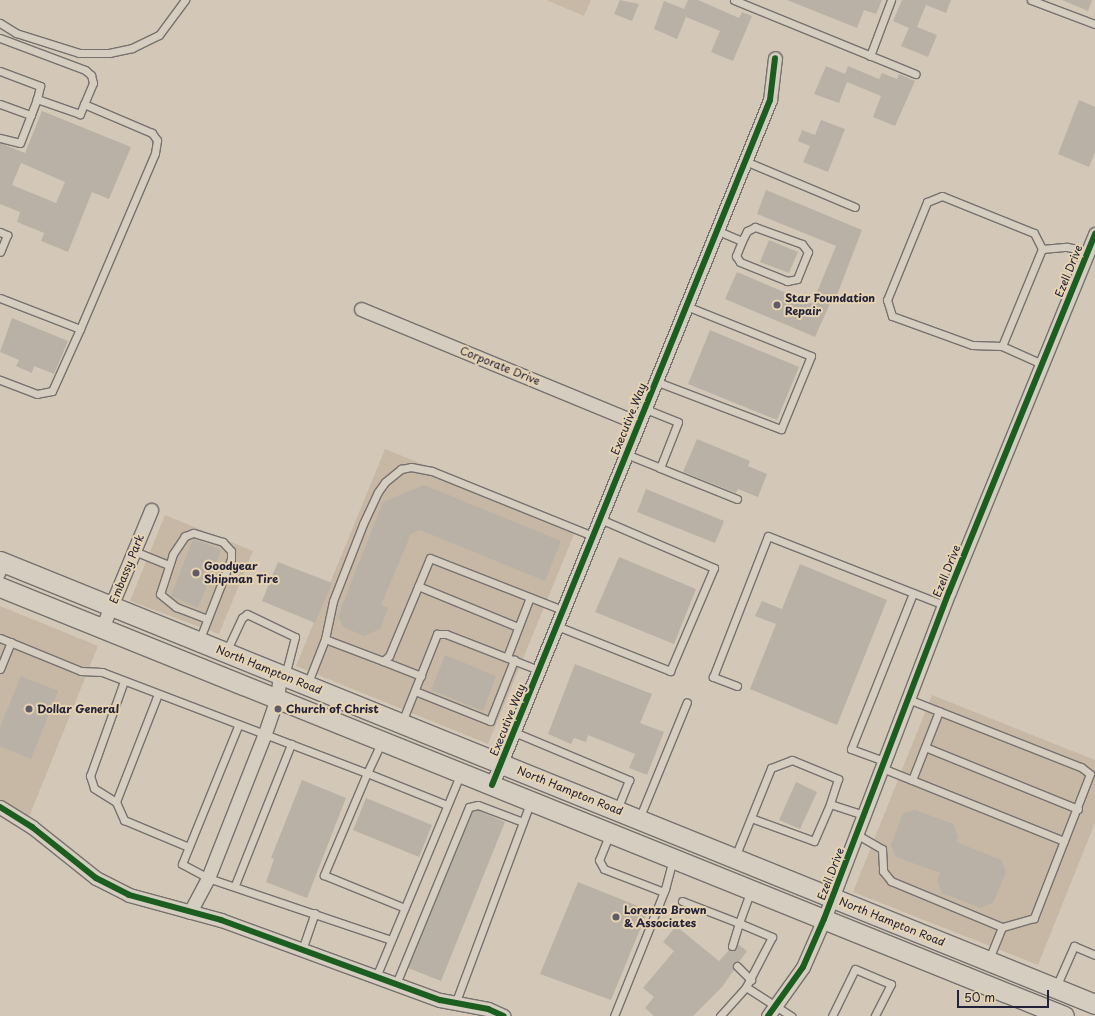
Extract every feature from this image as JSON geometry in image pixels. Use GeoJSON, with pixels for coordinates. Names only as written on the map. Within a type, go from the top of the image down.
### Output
{"type":"FeatureCollection","features":[{"type":"Feature","properties":{"kind":"main road","name":"North Hampton Road"},"geometry":{"type":"LineString","coordinates":[[2,567],[112,606],[1095,1004]]}},
{"type":"Feature","properties":{"kind":"main road","name":"North Hampton Road"},"geometry":{"type":"LineString","coordinates":[[0,587],[1064,1016]]}},
{"type":"Feature","properties":{"kind":"main road"},"geometry":{"type":"LineString","coordinates":[[980,982],[988,961]]}},
{"type":"Feature","properties":{"kind":"street","name":"Executive Way"},"geometry":{"type":"LineString","coordinates":[[492,785],[502,764],[556,626],[770,100],[774,58]]}},
{"type":"Feature","properties":{"kind":"street","name":"Ezell Drive"},"geometry":{"type":"LineString","coordinates":[[772,1011],[803,967],[824,919],[944,605],[1095,234]]}},
{"type":"Feature","properties":{"kind":"street","name":"Corporate Drive"},"geometry":{"type":"LineString","coordinates":[[361,309],[638,423]]}},
{"type":"Feature","properties":{"kind":"street","name":"Embassy Park"},"geometry":{"type":"LineString","coordinates":[[102,628],[151,510]]}},
{"type":"Feature","properties":{"kind":"street"},"geometry":{"type":"LineString","coordinates":[[190,912],[208,878],[264,736],[277,699],[283,675]]}},
{"type":"Feature","properties":{"kind":"street"},"geometry":{"type":"LineString","coordinates":[[0,807],[114,888],[150,902],[190,912],[302,950],[455,1004],[488,1009],[504,1016]]}},
{"type":"Feature","properties":{"kind":"lane"},"geometry":{"type":"LineString","coordinates":[[0,24],[16,33],[79,53],[110,53],[132,48],[159,35],[185,0]]}},
{"type":"Feature","properties":{"kind":"lane"},"geometry":{"type":"LineString","coordinates":[[734,0],[915,74]]}},
{"type":"Feature","properties":{"kind":"lane"},"geometry":{"type":"LineString","coordinates":[[870,56],[891,0]]}},
{"type":"Feature","properties":{"kind":"lane"},"geometry":{"type":"LineString","coordinates":[[1031,0],[1095,24]]}},
{"type":"Feature","properties":{"kind":"lane"},"geometry":{"type":"LineString","coordinates":[[0,38],[91,75],[93,83],[80,114],[75,115],[37,99]]}},
{"type":"Feature","properties":{"kind":"lane"},"geometry":{"type":"LineString","coordinates":[[0,71],[40,86],[37,99],[20,143],[0,138]]}},
{"type":"Feature","properties":{"kind":"lane"},"geometry":{"type":"LineString","coordinates":[[0,104],[31,115]]}},
{"type":"Feature","properties":{"kind":"lane"},"geometry":{"type":"LineString","coordinates":[[0,380],[37,394],[52,391],[155,153],[157,140],[152,133],[84,104]]}},
{"type":"Feature","properties":{"kind":"lane"},"geometry":{"type":"LineString","coordinates":[[745,161],[855,207]]}},
{"type":"Feature","properties":{"kind":"lane"},"geometry":{"type":"LineString","coordinates":[[1002,346],[1042,249],[1034,233],[942,196],[927,202],[887,300],[892,316],[972,345],[1002,346],[1042,364]]}},
{"type":"Feature","properties":{"kind":"lane"},"geometry":{"type":"LineString","coordinates":[[755,227],[802,244],[808,252],[797,279],[787,281],[740,262],[736,256],[742,241],[747,231],[755,227]]}},
{"type":"Feature","properties":{"kind":"lane"},"geometry":{"type":"LineString","coordinates":[[716,230],[742,241]]}},
{"type":"Feature","properties":{"kind":"lane"},"geometry":{"type":"LineString","coordinates":[[0,252],[3,233]]}},
{"type":"Feature","properties":{"kind":"lane"},"geometry":{"type":"LineString","coordinates":[[1042,249],[1067,247],[1088,251]]}},
{"type":"Feature","properties":{"kind":"lane"},"geometry":{"type":"LineString","coordinates":[[0,298],[80,329]]}},
{"type":"Feature","properties":{"kind":"lane"},"geometry":{"type":"LineString","coordinates":[[655,381],[781,429],[811,356],[686,306]]}},
{"type":"Feature","properties":{"kind":"lane"},"geometry":{"type":"LineString","coordinates":[[644,408],[678,422],[660,468]]}},
{"type":"Feature","properties":{"kind":"lane"},"geometry":{"type":"LineString","coordinates":[[626,454],[737,499]]}},
{"type":"Feature","properties":{"kind":"lane"},"geometry":{"type":"LineString","coordinates":[[306,685],[325,639],[333,601],[363,524],[378,492],[385,482],[401,469],[411,467],[432,471],[593,536]]}},
{"type":"Feature","properties":{"kind":"lane"},"geometry":{"type":"LineString","coordinates":[[556,626],[670,672],[714,568],[600,519]]}},
{"type":"Feature","properties":{"kind":"lane"},"geometry":{"type":"LineString","coordinates":[[199,641],[231,559],[231,551],[223,542],[193,533],[185,536],[169,565],[160,589],[162,598],[207,619]]}},
{"type":"Feature","properties":{"kind":"lane"},"geometry":{"type":"LineString","coordinates":[[737,686],[713,677],[768,536],[944,605]]}},
{"type":"Feature","properties":{"kind":"lane"},"geometry":{"type":"LineString","coordinates":[[134,551],[169,565]]}},
{"type":"Feature","properties":{"kind":"lane"},"geometry":{"type":"LineString","coordinates":[[383,661],[389,656],[430,558],[563,610]]}},
{"type":"Feature","properties":{"kind":"lane"},"geometry":{"type":"LineString","coordinates":[[418,586],[518,627]]}},
{"type":"Feature","properties":{"kind":"lane"},"geometry":{"type":"LineString","coordinates":[[914,593],[851,749],[912,780],[1064,841]]}},
{"type":"Feature","properties":{"kind":"lane"},"geometry":{"type":"LineString","coordinates":[[507,657],[530,597]]}},
{"type":"Feature","properties":{"kind":"lane"},"geometry":{"type":"LineString","coordinates":[[226,652],[242,618],[247,614],[295,637],[283,675]]}},
{"type":"Feature","properties":{"kind":"lane"},"geometry":{"type":"LineString","coordinates":[[402,723],[437,634],[446,634],[539,670]]}},
{"type":"Feature","properties":{"kind":"lane"},"geometry":{"type":"LineString","coordinates":[[0,638],[81,671],[102,672],[238,726],[291,744],[447,805]]}},
{"type":"Feature","properties":{"kind":"lane"},"geometry":{"type":"LineString","coordinates":[[325,639],[420,676]]}},
{"type":"Feature","properties":{"kind":"lane"},"geometry":{"type":"LineString","coordinates":[[0,669],[10,642]]}},
{"type":"Feature","properties":{"kind":"lane"},"geometry":{"type":"LineString","coordinates":[[414,691],[490,721],[514,660]]}},
{"type":"Feature","properties":{"kind":"lane"},"geometry":{"type":"LineString","coordinates":[[124,681],[90,776],[94,788],[116,802],[124,820],[189,847]]}},
{"type":"Feature","properties":{"kind":"lane"},"geometry":{"type":"LineString","coordinates":[[116,802],[158,694]]}},
{"type":"Feature","properties":{"kind":"lane"},"geometry":{"type":"LineString","coordinates":[[856,834],[882,849],[883,871],[891,881],[1002,927],[1034,918],[1089,781],[1090,774],[1087,770],[908,699]]}},
{"type":"Feature","properties":{"kind":"lane"},"geometry":{"type":"LineString","coordinates":[[639,819],[687,702]]}},
{"type":"Feature","properties":{"kind":"lane"},"geometry":{"type":"LineString","coordinates":[[912,780],[939,711]]}},
{"type":"Feature","properties":{"kind":"lane"},"geometry":{"type":"LineString","coordinates":[[238,726],[182,864],[208,878],[235,885],[391,940]]}},
{"type":"Feature","properties":{"kind":"lane"},"geometry":{"type":"LineString","coordinates":[[514,732],[629,780],[617,810]]}},
{"type":"Feature","properties":{"kind":"lane"},"geometry":{"type":"LineString","coordinates":[[382,741],[324,875],[405,908]]}},
{"type":"Feature","properties":{"kind":"lane"},"geometry":{"type":"LineString","coordinates":[[235,885],[291,744]]}},
{"type":"Feature","properties":{"kind":"lane"},"geometry":{"type":"LineString","coordinates":[[925,747],[1078,809]]}},
{"type":"Feature","properties":{"kind":"lane"},"geometry":{"type":"LineString","coordinates":[[735,858],[751,818],[771,768],[792,760],[838,779],[830,804],[814,841],[751,818]]}},
{"type":"Feature","properties":{"kind":"lane"},"geometry":{"type":"LineString","coordinates":[[376,977],[461,773]]}},
{"type":"Feature","properties":{"kind":"lane"},"geometry":{"type":"LineString","coordinates":[[455,1004],[531,801]]}},
{"type":"Feature","properties":{"kind":"lane"},"geometry":{"type":"LineString","coordinates":[[830,804],[864,815]]}},
{"type":"Feature","properties":{"kind":"lane"},"geometry":{"type":"LineString","coordinates":[[396,984],[469,807],[478,805],[523,822]]}},
{"type":"Feature","properties":{"kind":"lane"},"geometry":{"type":"LineString","coordinates":[[610,833],[599,860],[604,869],[664,892]]}},
{"type":"Feature","properties":{"kind":"lane"},"geometry":{"type":"LineString","coordinates":[[614,1016],[664,892],[673,858]]}},
{"type":"Feature","properties":{"kind":"lane"},"geometry":{"type":"LineString","coordinates":[[732,946],[738,923],[751,890]]}},
{"type":"Feature","properties":{"kind":"lane"},"geometry":{"type":"LineString","coordinates":[[682,901],[772,937],[746,987],[720,1016]]}},
{"type":"Feature","properties":{"kind":"lane"},"geometry":{"type":"LineString","coordinates":[[302,950],[314,913]]}},
{"type":"Feature","properties":{"kind":"lane"},"geometry":{"type":"LineString","coordinates":[[988,961],[1002,927]]}},
{"type":"Feature","properties":{"kind":"lane"},"geometry":{"type":"LineString","coordinates":[[1056,988],[1074,946],[1095,955]]}},
{"type":"Feature","properties":{"kind":"lane"},"geometry":{"type":"LineString","coordinates":[[737,966],[750,980]]}},
{"type":"Feature","properties":{"kind":"lane"},"geometry":{"type":"LineString","coordinates":[[832,1016],[855,969],[890,984],[875,1016]]}},
{"type":"Feature","properties":{"kind":"lane"},"geometry":{"type":"LineString","coordinates":[[746,987],[772,1011],[791,1016]]}},
{"type":"Feature","properties":{"kind":"shaded area"},"geometry":{"type":"Polygon","coordinates":[[[546,0],[591,0],[584,16],[546,0]]]}},
{"type":"Feature","properties":{"kind":"shaded area"},"geometry":{"type":"Polygon","coordinates":[[[385,449],[577,527],[488,744],[296,666],[385,449]]]}},
{"type":"Feature","properties":{"kind":"shaded area"},"geometry":{"type":"Polygon","coordinates":[[[165,515],[253,551],[219,634],[130,601],[165,515]]]}},
{"type":"Feature","properties":{"kind":"shaded area"},"geometry":{"type":"Polygon","coordinates":[[[0,606],[98,646],[29,817],[0,800],[0,606]]]}},
{"type":"Feature","properties":{"kind":"shaded area"},"geometry":{"type":"Polygon","coordinates":[[[932,695],[1095,760],[1095,823],[1038,965],[853,892],[932,695]]]}},
{"type":"Feature","properties":{"kind":"building"},"geometry":{"type":"Polygon","coordinates":[[[620,0],[639,4],[632,21],[614,14],[620,0]]]}},
{"type":"Feature","properties":{"kind":"building"},"geometry":{"type":"Polygon","coordinates":[[[688,0],[698,0],[739,18],[742,12],[752,16],[733,61],[711,52],[720,31],[686,17],[677,39],[654,29],[664,1],[684,9],[688,0]]]}},
{"type":"Feature","properties":{"kind":"building"},"geometry":{"type":"Polygon","coordinates":[[[787,0],[882,0],[876,14],[864,10],[857,28],[787,0]]]}},
{"type":"Feature","properties":{"kind":"building"},"geometry":{"type":"Polygon","coordinates":[[[902,0],[951,0],[946,13],[926,5],[917,27],[937,35],[928,57],[901,46],[909,28],[893,21],[902,0]]]}},
{"type":"Feature","properties":{"kind":"building"},"geometry":{"type":"Polygon","coordinates":[[[1062,0],[1092,0],[1088,11],[1062,0]]]}},
{"type":"Feature","properties":{"kind":"building"},"geometry":{"type":"Polygon","coordinates":[[[826,66],[845,74],[848,66],[879,79],[882,73],[897,79],[899,74],[915,81],[895,126],[873,117],[881,96],[847,82],[839,103],[814,94],[826,66]]]}},
{"type":"Feature","properties":{"kind":"building"},"geometry":{"type":"Polygon","coordinates":[[[1079,100],[1095,107],[1095,152],[1089,167],[1058,154],[1079,100]]]}},
{"type":"Feature","properties":{"kind":"building"},"geometry":{"type":"Polygon","coordinates":[[[42,111],[131,147],[109,199],[92,192],[68,252],[41,241],[44,233],[17,222],[20,212],[0,204],[0,143],[25,153],[42,111]],[[21,163],[12,185],[56,203],[65,182],[21,163]]]}},
{"type":"Feature","properties":{"kind":"building"},"geometry":{"type":"Polygon","coordinates":[[[821,120],[845,129],[828,172],[803,162],[810,146],[798,141],[802,130],[815,135],[821,120]]]}},
{"type":"Feature","properties":{"kind":"building"},"geometry":{"type":"Polygon","coordinates":[[[766,190],[862,230],[835,300],[832,299],[815,337],[725,299],[737,272],[812,304],[836,246],[757,214],[766,190]]]}},
{"type":"Feature","properties":{"kind":"building"},"geometry":{"type":"Polygon","coordinates":[[[769,240],[798,252],[789,273],[760,262],[769,240]]]}},
{"type":"Feature","properties":{"kind":"building"},"geometry":{"type":"Polygon","coordinates":[[[12,318],[68,341],[54,374],[34,366],[32,373],[16,366],[19,360],[0,352],[12,318]]]}},
{"type":"Feature","properties":{"kind":"building"},"geometry":{"type":"Polygon","coordinates":[[[710,330],[799,367],[777,420],[688,384],[710,330]]]}},
{"type":"Feature","properties":{"kind":"building"},"geometry":{"type":"Polygon","coordinates":[[[697,439],[750,461],[748,466],[767,474],[758,497],[738,489],[736,493],[683,472],[697,439]]]}},
{"type":"Feature","properties":{"kind":"building"},"geometry":{"type":"Polygon","coordinates":[[[424,485],[561,541],[545,581],[420,530],[411,534],[381,605],[388,608],[380,629],[364,636],[343,627],[338,616],[383,502],[424,485]]]}},
{"type":"Feature","properties":{"kind":"building"},"geometry":{"type":"Polygon","coordinates":[[[646,489],[724,521],[715,543],[637,512],[646,489]]]}},
{"type":"Feature","properties":{"kind":"building","name":"Goodyear Shipman Tire"},"geometry":{"type":"Polygon","coordinates":[[[193,539],[221,550],[198,608],[171,596],[193,539]]]}},
{"type":"Feature","properties":{"kind":"building"},"geometry":{"type":"Polygon","coordinates":[[[619,557],[696,589],[674,644],[595,612],[619,557]]]}},
{"type":"Feature","properties":{"kind":"building"},"geometry":{"type":"Polygon","coordinates":[[[278,562],[332,583],[315,623],[262,601],[278,562]]]}},
{"type":"Feature","properties":{"kind":"building"},"geometry":{"type":"Polygon","coordinates":[[[800,564],[887,600],[837,725],[750,689],[776,624],[755,616],[762,601],[782,609],[800,564]]]}},
{"type":"Feature","properties":{"kind":"building"},"geometry":{"type":"Polygon","coordinates":[[[445,655],[496,676],[483,711],[431,690],[445,655]]]}},
{"type":"Feature","properties":{"kind":"building"},"geometry":{"type":"Polygon","coordinates":[[[575,664],[652,694],[640,723],[664,732],[647,775],[629,768],[635,754],[588,735],[586,742],[574,738],[571,744],[548,734],[575,664]]]}},
{"type":"Feature","properties":{"kind":"building","name":"Dollar General"},"geometry":{"type":"Polygon","coordinates":[[[21,676],[58,691],[31,759],[0,746],[0,727],[21,676]]]}},
{"type":"Feature","properties":{"kind":"building"},"geometry":{"type":"Polygon","coordinates":[[[302,780],[346,798],[307,898],[266,882],[274,859],[271,858],[302,780]]]}},
{"type":"Feature","properties":{"kind":"building"},"geometry":{"type":"Polygon","coordinates":[[[796,782],[817,792],[800,829],[779,820],[796,782]]]}},
{"type":"Feature","properties":{"kind":"building"},"geometry":{"type":"Polygon","coordinates":[[[366,798],[432,825],[419,857],[353,830],[366,798]]]}},
{"type":"Feature","properties":{"kind":"building"},"geometry":{"type":"Polygon","coordinates":[[[477,810],[505,822],[441,981],[408,968],[473,811],[477,810]]]}},
{"type":"Feature","properties":{"kind":"building"},"geometry":{"type":"Polygon","coordinates":[[[915,810],[953,824],[958,837],[956,842],[1001,860],[1006,872],[993,903],[981,908],[942,893],[937,881],[940,873],[896,857],[891,845],[903,813],[915,810]]]}},
{"type":"Feature","properties":{"kind":"building"},"geometry":{"type":"Polygon","coordinates":[[[578,882],[648,910],[611,1000],[540,974],[578,882]]]}},
{"type":"Feature","properties":{"kind":"building"},"geometry":{"type":"Polygon","coordinates":[[[676,926],[719,961],[729,950],[735,950],[738,944],[747,951],[739,962],[733,963],[734,970],[722,987],[693,1016],[654,1016],[645,1008],[654,997],[643,988],[674,951],[663,942],[676,926]]]}},
{"type":"Feature","properties":{"kind":"cycle path"},"geometry":{"type":"LineString","coordinates":[[492,785],[770,100],[775,58]]}},
{"type":"Feature","properties":{"kind":"cycle path"},"geometry":{"type":"LineString","coordinates":[[768,1016],[803,967],[824,919],[949,592],[1095,234]]}},
{"type":"Feature","properties":{"kind":"cycle path"},"geometry":{"type":"LineString","coordinates":[[0,807],[32,827],[96,878],[129,895],[221,920],[440,1000],[488,1009],[504,1016]]}},
{"type":"Feature","properties":{"kind":"place","name":"Star Foundation Repair"},"geometry":{"type":"Point","coordinates":[777,305]}},
{"type":"Feature","properties":{"kind":"place","name":"Goodyear Shipman Tire"},"geometry":{"type":"Point","coordinates":[196,573]}},
{"type":"Feature","properties":{"kind":"place","name":"Dollar General"},"geometry":{"type":"Point","coordinates":[29,709]}},
{"type":"Feature","properties":{"kind":"place","name":"Church of Christ"},"geometry":{"type":"Point","coordinates":[278,709]}},
{"type":"Feature","properties":{"kind":"place","name":"Lorenzo Brown & Associates"},"geometry":{"type":"Point","coordinates":[616,917]}}]}
